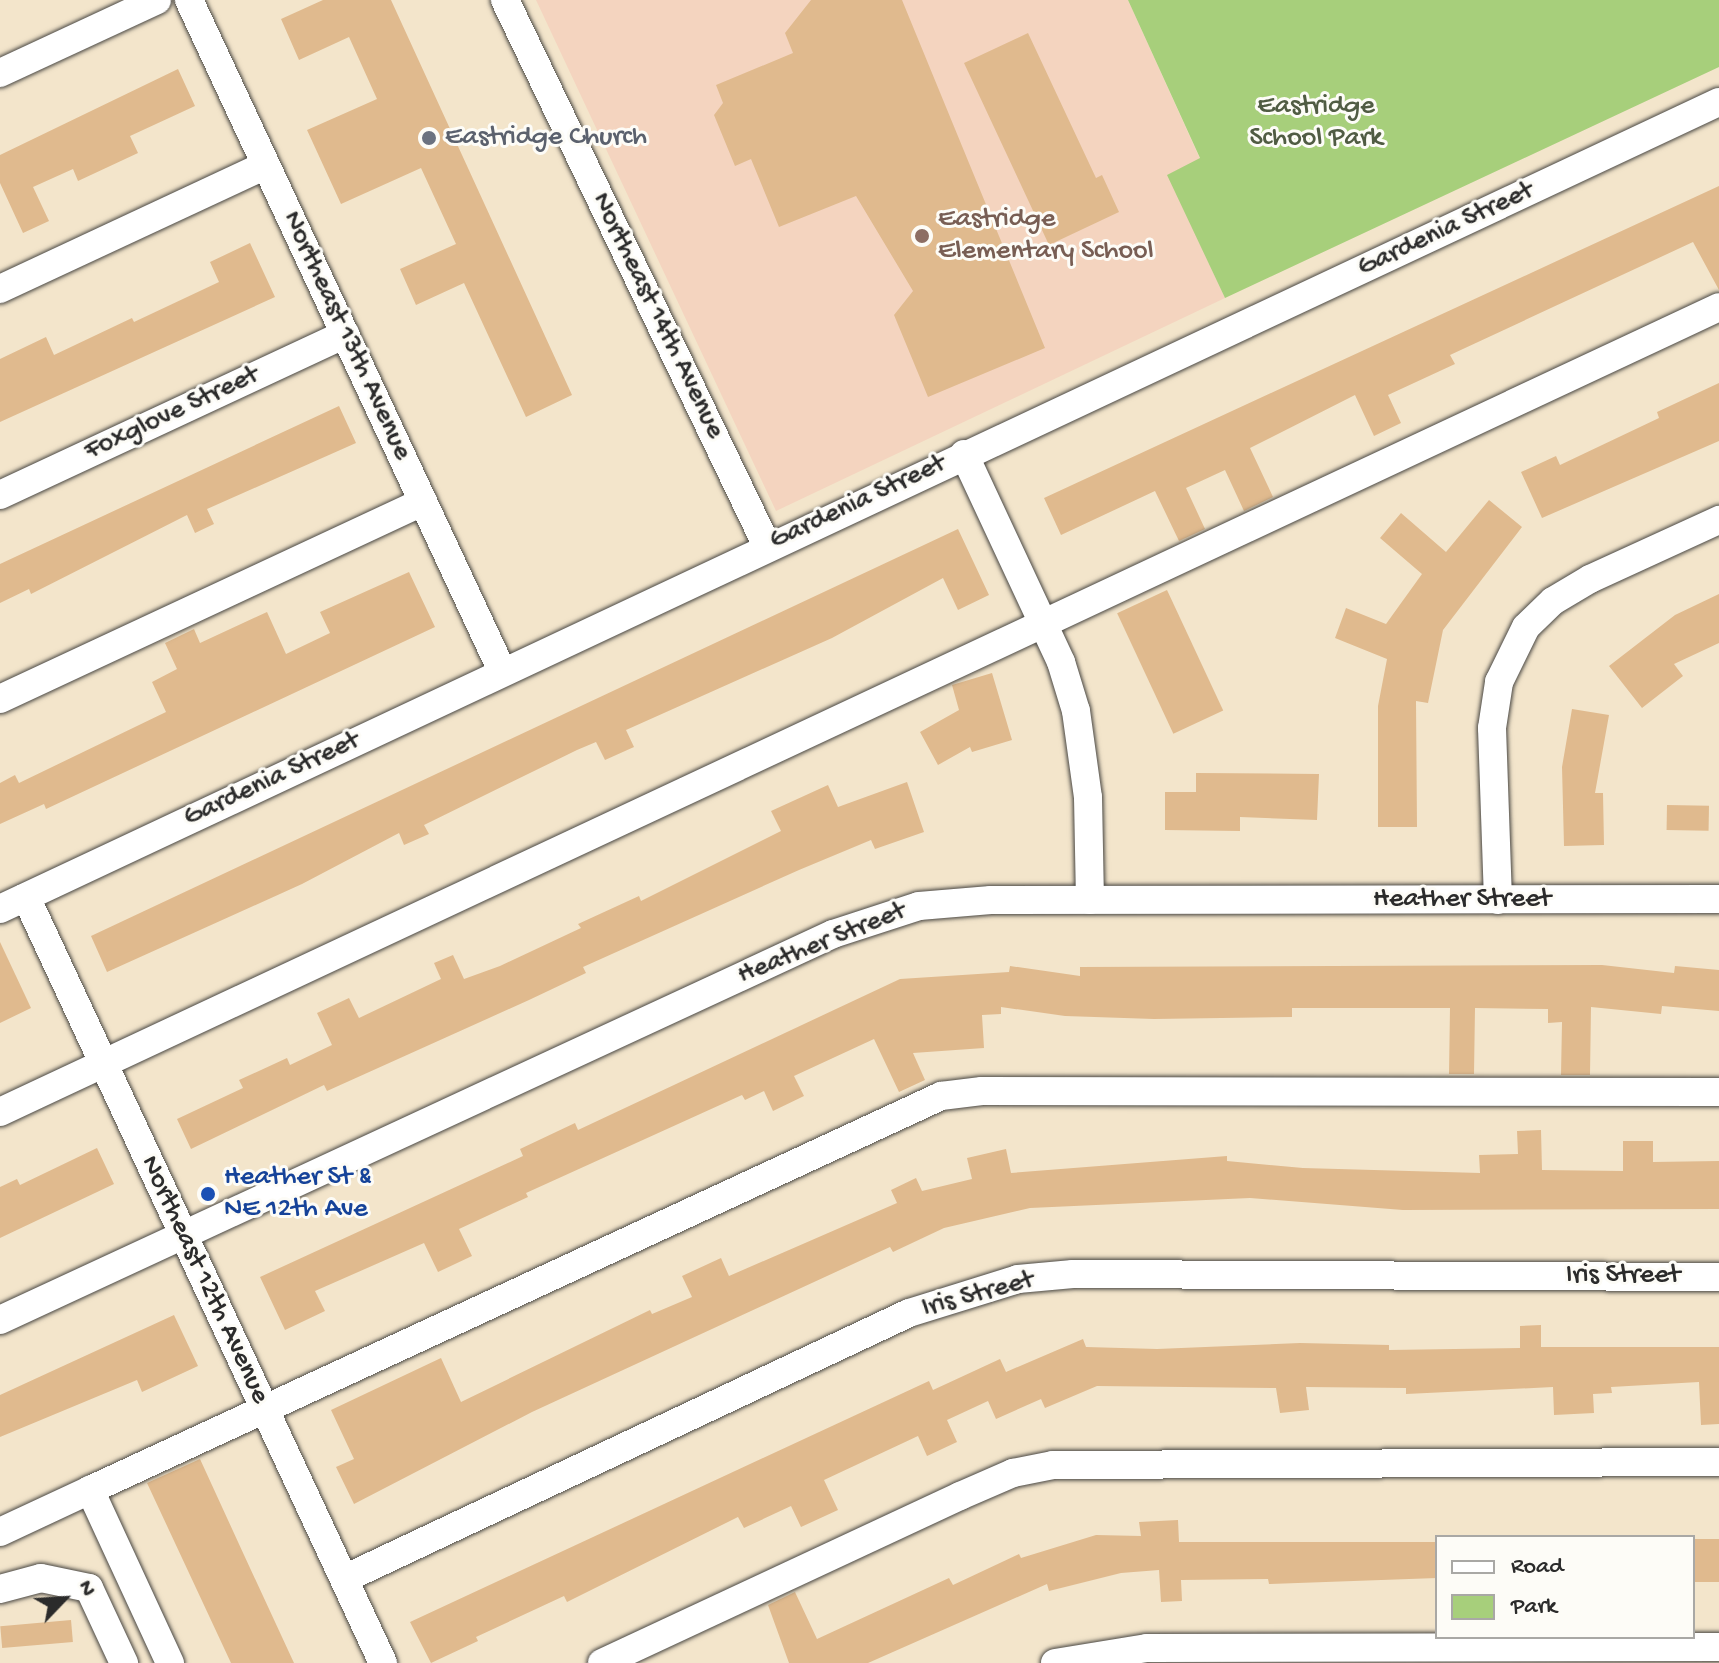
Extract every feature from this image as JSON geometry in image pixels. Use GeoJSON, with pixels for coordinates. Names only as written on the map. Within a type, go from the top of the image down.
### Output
{"type":"FeatureCollection","features":[{"type":"Feature","properties":{"kind":"street"},"geometry":{"type":"LineString","coordinates":[[0,73],[157,0]]}},
{"type":"Feature","properties":{"kind":"street","name":"Northeast 13th Avenue"},"geometry":{"type":"LineString","coordinates":[[189,0],[502,671]]}},
{"type":"Feature","properties":{"kind":"street","name":"Northeast 14th Avenue"},"geometry":{"type":"LineString","coordinates":[[505,0],[767,546]]}},
{"type":"Feature","properties":{"kind":"street","name":"Gardenia Street"},"geometry":{"type":"LineString","coordinates":[[0,909],[767,546],[1719,102]]}},
{"type":"Feature","properties":{"kind":"street"},"geometry":{"type":"LineString","coordinates":[[0,289],[266,165]]}},
{"type":"Feature","properties":{"kind":"street"},"geometry":{"type":"LineString","coordinates":[[0,1112],[1719,307]]}},
{"type":"Feature","properties":{"kind":"street","name":"Foxglove Street"},"geometry":{"type":"LineString","coordinates":[[0,495],[345,334]]}},
{"type":"Feature","properties":{"kind":"street"},"geometry":{"type":"LineString","coordinates":[[964,454],[1044,622],[1065,674],[1083,752],[1090,900]]}},
{"type":"Feature","properties":{"kind":"street"},"geometry":{"type":"LineString","coordinates":[[0,699],[423,502]]}},
{"type":"Feature","properties":{"kind":"street"},"geometry":{"type":"LineString","coordinates":[[1498,900],[1492,728],[1499,682],[1526,627],[1553,601],[1590,579],[1719,520]]}},
{"type":"Feature","properties":{"kind":"street","name":"Northeast 12th Avenue"},"geometry":{"type":"LineString","coordinates":[[26,897],[383,1663]]}},
{"type":"Feature","properties":{"kind":"street","name":"Heather Street"},"geometry":{"type":"LineString","coordinates":[[0,1320],[874,917],[959,901],[1719,899]]}},
{"type":"Feature","properties":{"kind":"street"},"geometry":{"type":"LineString","coordinates":[[0,1532],[941,1096],[982,1091],[1719,1092]]}},
{"type":"Feature","properties":{"kind":"street","name":"Iris Street"},"geometry":{"type":"LineString","coordinates":[[344,1579],[909,1313],[1018,1279],[1073,1274],[1719,1277]]}},
{"type":"Feature","properties":{"kind":"street"},"geometry":{"type":"LineString","coordinates":[[602,1663],[960,1496],[1013,1473],[1053,1465],[1719,1462]]}},
{"type":"Feature","properties":{"kind":"street"},"geometry":{"type":"LineString","coordinates":[[90,1490],[170,1663]]}},
{"type":"Feature","properties":{"kind":"street"},"geometry":{"type":"LineString","coordinates":[[0,1589],[41,1578],[89,1588],[124,1663]]}},
{"type":"Feature","properties":{"kind":"street"},"geometry":{"type":"LineString","coordinates":[[1055,1663],[1147,1648],[1719,1647]]}},
{"type":"Feature","properties":{"kind":"shaded area","name":"Eastridge Elementary School"},"geometry":{"type":"Polygon","coordinates":[[[536,0],[1128,0],[1200,159],[1168,175],[1225,298],[776,511],[536,0]]]}},
{"type":"Feature","properties":{"kind":"green space","name":"Eastridge School Park"},"geometry":{"type":"Polygon","coordinates":[[[1128,0],[1719,0],[1719,67],[1225,298],[1167,175],[1200,158],[1128,0]]]}},
{"type":"Feature","properties":{"kind":"building"},"geometry":{"type":"Polygon","coordinates":[[[323,0],[391,0],[572,395],[526,417],[464,283],[416,305],[400,269],[456,244],[421,168],[341,204],[307,130],[377,99],[349,37],[299,60],[281,19],[323,0]]]}},
{"type":"Feature","properties":{"kind":"building"},"geometry":{"type":"Polygon","coordinates":[[[811,0],[902,0],[1045,348],[928,397],[894,315],[913,291],[856,196],[779,227],[751,159],[735,166],[714,115],[723,103],[716,85],[793,53],[785,33],[811,0]]]}},
{"type":"Feature","properties":{"kind":"building"},"geometry":{"type":"Polygon","coordinates":[[[1028,33],[1096,178],[1102,175],[1119,212],[1049,245],[964,63],[1028,33]]]}},
{"type":"Feature","properties":{"kind":"building"},"geometry":{"type":"Polygon","coordinates":[[[178,69],[195,106],[130,136],[138,153],[78,181],[73,169],[33,187],[49,221],[23,233],[0,183],[0,155],[178,69]]]}},
{"type":"Feature","properties":{"kind":"building"},"geometry":{"type":"Polygon","coordinates":[[[1719,186],[1719,290],[1693,242],[1450,355],[1455,364],[1388,395],[1401,423],[1374,436],[1355,395],[1250,448],[1273,497],[1244,511],[1225,470],[1186,488],[1205,529],[1179,541],[1155,491],[1061,535],[1044,498],[1719,186]]]}},
{"type":"Feature","properties":{"kind":"building"},"geometry":{"type":"Polygon","coordinates":[[[250,243],[275,297],[0,422],[0,359],[46,337],[54,355],[132,318],[134,322],[219,282],[210,262],[250,243]]]}},
{"type":"Feature","properties":{"kind":"building"},"geometry":{"type":"Polygon","coordinates":[[[1719,383],[1719,441],[1542,518],[1521,472],[1556,456],[1560,465],[1659,418],[1657,412],[1719,383]]]}},
{"type":"Feature","properties":{"kind":"building"},"geometry":{"type":"Polygon","coordinates":[[[339,406],[356,443],[207,509],[214,524],[195,533],[187,515],[31,594],[29,589],[0,603],[0,564],[339,406]]]}},
{"type":"Feature","properties":{"kind":"building"},"geometry":{"type":"Polygon","coordinates":[[[1489,500],[1522,527],[1443,630],[1428,703],[1416,701],[1417,827],[1378,827],[1378,706],[1387,659],[1335,638],[1346,608],[1386,624],[1422,574],[1380,538],[1401,513],[1446,552],[1489,500]]]}},
{"type":"Feature","properties":{"kind":"building"},"geometry":{"type":"Polygon","coordinates":[[[958,529],[989,595],[958,610],[943,578],[832,638],[626,730],[634,747],[605,760],[596,742],[577,750],[424,825],[429,834],[404,845],[399,833],[302,884],[107,972],[91,936],[958,529]]]}},
{"type":"Feature","properties":{"kind":"building"},"geometry":{"type":"Polygon","coordinates":[[[409,572],[435,627],[46,809],[44,804],[0,824],[0,783],[15,775],[19,783],[166,712],[152,682],[177,669],[165,643],[194,629],[200,643],[267,612],[286,654],[330,633],[320,612],[409,572]]]}},
{"type":"Feature","properties":{"kind":"building"},"geometry":{"type":"Polygon","coordinates":[[[1167,590],[1223,711],[1173,734],[1117,613],[1167,590]]]}},
{"type":"Feature","properties":{"kind":"building"},"geometry":{"type":"Polygon","coordinates":[[[1719,594],[1719,643],[1674,664],[1683,676],[1642,708],[1609,666],[1675,615],[1719,594]]]}},
{"type":"Feature","properties":{"kind":"building"},"geometry":{"type":"Polygon","coordinates":[[[992,673],[1012,740],[972,752],[970,747],[938,765],[920,732],[959,710],[952,685],[992,673]]]}},
{"type":"Feature","properties":{"kind":"building"},"geometry":{"type":"Polygon","coordinates":[[[1572,709],[1609,715],[1595,793],[1603,793],[1604,845],[1564,846],[1562,767],[1572,709]]]}},
{"type":"Feature","properties":{"kind":"building"},"geometry":{"type":"Polygon","coordinates":[[[1196,773],[1319,774],[1317,820],[1240,817],[1240,831],[1165,830],[1165,792],[1196,792],[1196,773]]]}},
{"type":"Feature","properties":{"kind":"building"},"geometry":{"type":"Polygon","coordinates":[[[907,782],[924,832],[875,849],[871,840],[799,870],[583,967],[586,973],[529,1000],[327,1091],[324,1085],[191,1149],[177,1119],[243,1088],[239,1080],[287,1058],[290,1065],[332,1045],[317,1013],[349,998],[359,1018],[441,979],[434,963],[453,955],[464,979],[500,966],[581,928],[578,924],[639,896],[641,901],[781,831],[771,811],[828,785],[838,807],[907,782]]]}},
{"type":"Feature","properties":{"kind":"building"},"geometry":{"type":"Polygon","coordinates":[[[1667,805],[1709,806],[1709,831],[1667,830],[1667,805]]]}},
{"type":"Feature","properties":{"kind":"building"},"geometry":{"type":"Polygon","coordinates":[[[0,942],[31,1008],[0,1023],[0,942]]]}},
{"type":"Feature","properties":{"kind":"building"},"geometry":{"type":"Polygon","coordinates":[[[1602,965],[1674,973],[1675,966],[1719,970],[1719,1011],[1662,1006],[1661,1014],[1591,1007],[1590,1075],[1561,1075],[1562,1022],[1548,1023],[1548,1009],[1475,1008],[1474,1074],[1449,1074],[1450,1008],[1292,1008],[1292,1017],[1154,1019],[1065,1016],[1001,1007],[1001,1014],[982,1015],[984,1048],[913,1053],[925,1080],[899,1092],[874,1039],[794,1076],[804,1096],[773,1111],[764,1091],[745,1100],[742,1095],[526,1193],[528,1197],[459,1229],[472,1256],[438,1272],[424,1243],[315,1291],[325,1311],[285,1330],[260,1277],[523,1156],[520,1149],[575,1123],[578,1130],[900,979],[1009,972],[1010,966],[1080,976],[1080,967],[1602,965]]]}},
{"type":"Feature","properties":{"kind":"building"},"geometry":{"type":"Polygon","coordinates":[[[1541,1130],[1542,1170],[1623,1171],[1623,1141],[1653,1141],[1653,1162],[1719,1161],[1719,1209],[1403,1210],[1250,1198],[1030,1208],[944,1228],[893,1252],[890,1247],[532,1412],[354,1504],[336,1467],[354,1459],[331,1410],[441,1358],[461,1402],[650,1310],[652,1314],[692,1297],[682,1276],[721,1258],[729,1276],[897,1203],[891,1190],[916,1178],[922,1191],[972,1179],[967,1158],[1006,1149],[1011,1173],[1227,1156],[1227,1161],[1303,1168],[1480,1173],[1479,1155],[1518,1154],[1517,1131],[1541,1130]]]}},
{"type":"Feature","properties":{"kind":"building"},"geometry":{"type":"Polygon","coordinates":[[[97,1148],[114,1184],[0,1238],[0,1187],[17,1179],[20,1185],[97,1148]]]}},
{"type":"Feature","properties":{"kind":"building"},"geometry":{"type":"Polygon","coordinates":[[[174,1315],[198,1366],[142,1392],[137,1380],[0,1437],[0,1395],[174,1315]]]}},
{"type":"Feature","properties":{"kind":"building"},"geometry":{"type":"Polygon","coordinates":[[[1541,1325],[1541,1347],[1719,1347],[1719,1424],[1701,1425],[1699,1382],[1611,1387],[1612,1393],[1593,1394],[1594,1413],[1554,1415],[1553,1387],[1406,1394],[1406,1388],[1306,1387],[1309,1410],[1280,1413],[1276,1388],[1097,1386],[1045,1408],[1041,1399],[996,1419],[988,1401],[947,1420],[957,1442],[927,1456],[918,1436],[824,1480],[838,1510],[801,1527],[791,1506],[744,1528],[738,1517],[567,1602],[564,1596],[476,1637],[478,1641],[431,1663],[410,1622],[929,1381],[933,1390],[1000,1359],[1006,1372],[1083,1339],[1086,1347],[1157,1349],[1300,1343],[1389,1345],[1389,1350],[1520,1348],[1520,1326],[1541,1325]]]}},
{"type":"Feature","properties":{"kind":"building"},"geometry":{"type":"Polygon","coordinates":[[[200,1459],[294,1663],[231,1663],[147,1483],[200,1459]]]}},
{"type":"Feature","properties":{"kind":"building"},"geometry":{"type":"Polygon","coordinates":[[[1178,1520],[1179,1542],[1435,1542],[1435,1578],[1269,1584],[1268,1579],[1181,1580],[1182,1601],[1161,1602],[1159,1570],[1121,1573],[1049,1591],[1047,1584],[868,1663],[789,1663],[768,1605],[795,1592],[817,1639],[949,1578],[953,1585],[1019,1554],[1021,1558],[1096,1535],[1141,1536],[1139,1522],[1178,1520]]]}},
{"type":"Feature","properties":{"kind":"building"},"geometry":{"type":"Polygon","coordinates":[[[1695,1539],[1719,1539],[1719,1582],[1695,1582],[1695,1539]]]}},
{"type":"Feature","properties":{"kind":"building"},"geometry":{"type":"Polygon","coordinates":[[[71,1620],[73,1642],[2,1648],[0,1626],[71,1620]]]}},
{"type":"Feature","properties":{"kind":"place","name":"Eastridge Church"},"geometry":{"type":"Point","coordinates":[429,138]}},
{"type":"Feature","properties":{"kind":"place","name":"Eastridge Elementary School"},"geometry":{"type":"Point","coordinates":[922,236]}},
{"type":"Feature","properties":{"kind":"place","name":"Heather St & NE 12th Ave"},"geometry":{"type":"Point","coordinates":[208,1194]}}]}
